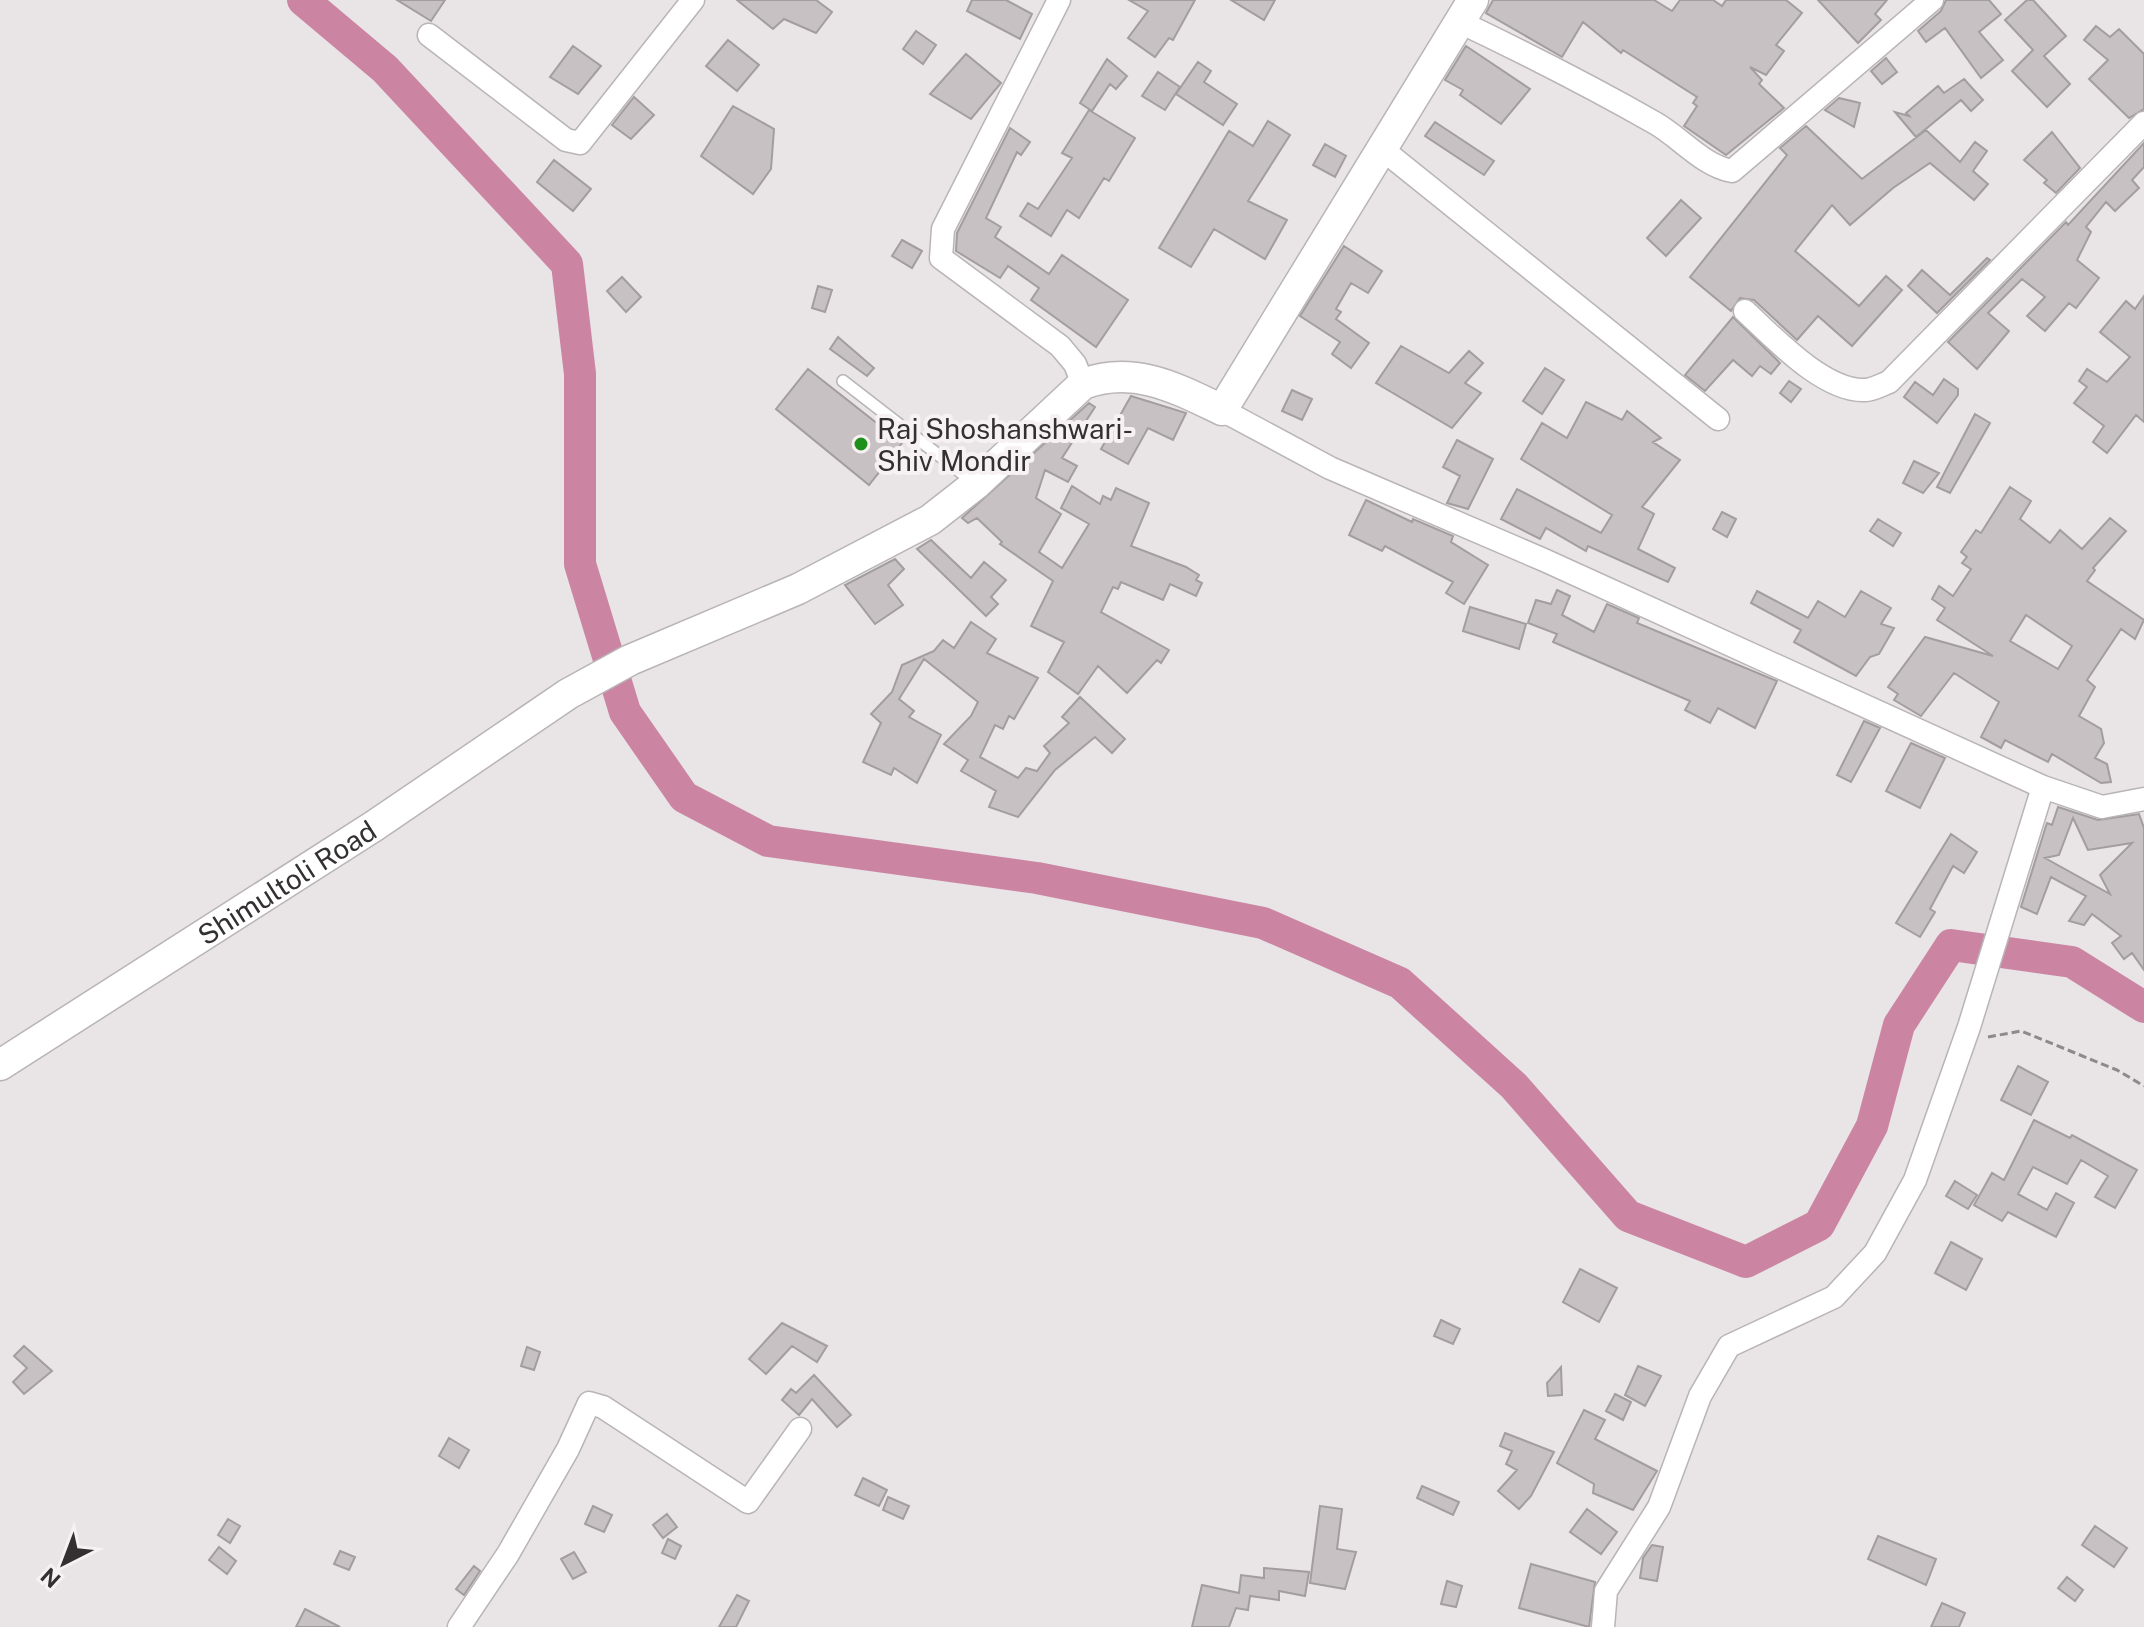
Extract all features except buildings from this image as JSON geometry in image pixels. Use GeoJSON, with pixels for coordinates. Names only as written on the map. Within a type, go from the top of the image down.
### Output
{"type":"FeatureCollection","features":[{"type":"Feature","properties":{"kind":"street"},"geometry":{"type":"LineString","coordinates":[[429,35],[566,140],[580,143],[693,0]]}},
{"type":"Feature","properties":{"kind":"street"},"geometry":{"type":"LineString","coordinates":[[1059,0],[943,229],[940,242],[941,258],[951,268],[1060,346],[1075,364],[1083,384],[1099,378],[1144,377],[1222,410],[1330,468],[1544,560],[2043,787],[2102,807],[2144,799]]}},
{"type":"Feature","properties":{"kind":"street"},"geometry":{"type":"LineString","coordinates":[[1222,410],[1466,11],[1559,69],[1659,125],[1720,168],[1732,171],[1932,0]]}},
{"type":"Feature","properties":{"kind":"street"},"geometry":{"type":"LineString","coordinates":[[1745,311],[1803,364],[1850,389],[1868,391],[1889,382],[2144,123]]}},
{"type":"Feature","properties":{"kind":"street"},"geometry":{"type":"LineString","coordinates":[[1382,149],[1718,419]]}},
{"type":"Feature","properties":{"kind":"street","name":"Shimultoli Road"},"geometry":{"type":"LineString","coordinates":[[0,1065],[374,826],[568,694],[630,660],[798,589],[930,520],[976,484],[1083,384]]}},
{"type":"Feature","properties":{"kind":"street"},"geometry":{"type":"LineString","coordinates":[[1603,1627],[1606,1591],[1659,1507],[1700,1396],[1729,1346],[1834,1297],[1875,1253],[1915,1180],[1966,1034],[1999,920],[2043,787]]}},
{"type":"Feature","properties":{"kind":"street"},"geometry":{"type":"LineString","coordinates":[[459,1627],[536,1507],[589,1403],[603,1407],[748,1502],[800,1429]]}},
{"type":"Feature","properties":{"kind":"lane"},"geometry":{"type":"LineString","coordinates":[[843,381],[976,484]]}},
{"type":"Feature","properties":{"kind":"path"},"geometry":{"type":"LineString","coordinates":[[1966,1034],[2021,1031],[2117,1070],[2144,1086]]}},
{"type":"Feature","properties":{"kind":"waterway"},"geometry":{"type":"LineString","coordinates":[[303,0],[385,69],[567,264],[580,374],[580,564],[625,712],[684,797],[768,841],[1037,878],[1263,923],[1400,983],[1514,1086],[1628,1216],[1746,1262],[1819,1225],[1872,1126],[1899,1025],[1951,945],[2072,962],[2144,1007]]}},
{"type":"Feature","properties":{"kind":"place","name":"Raj Shoshanshwari- Shiv Mondir"},"geometry":{"type":"Point","coordinates":[861,444]}}]}
